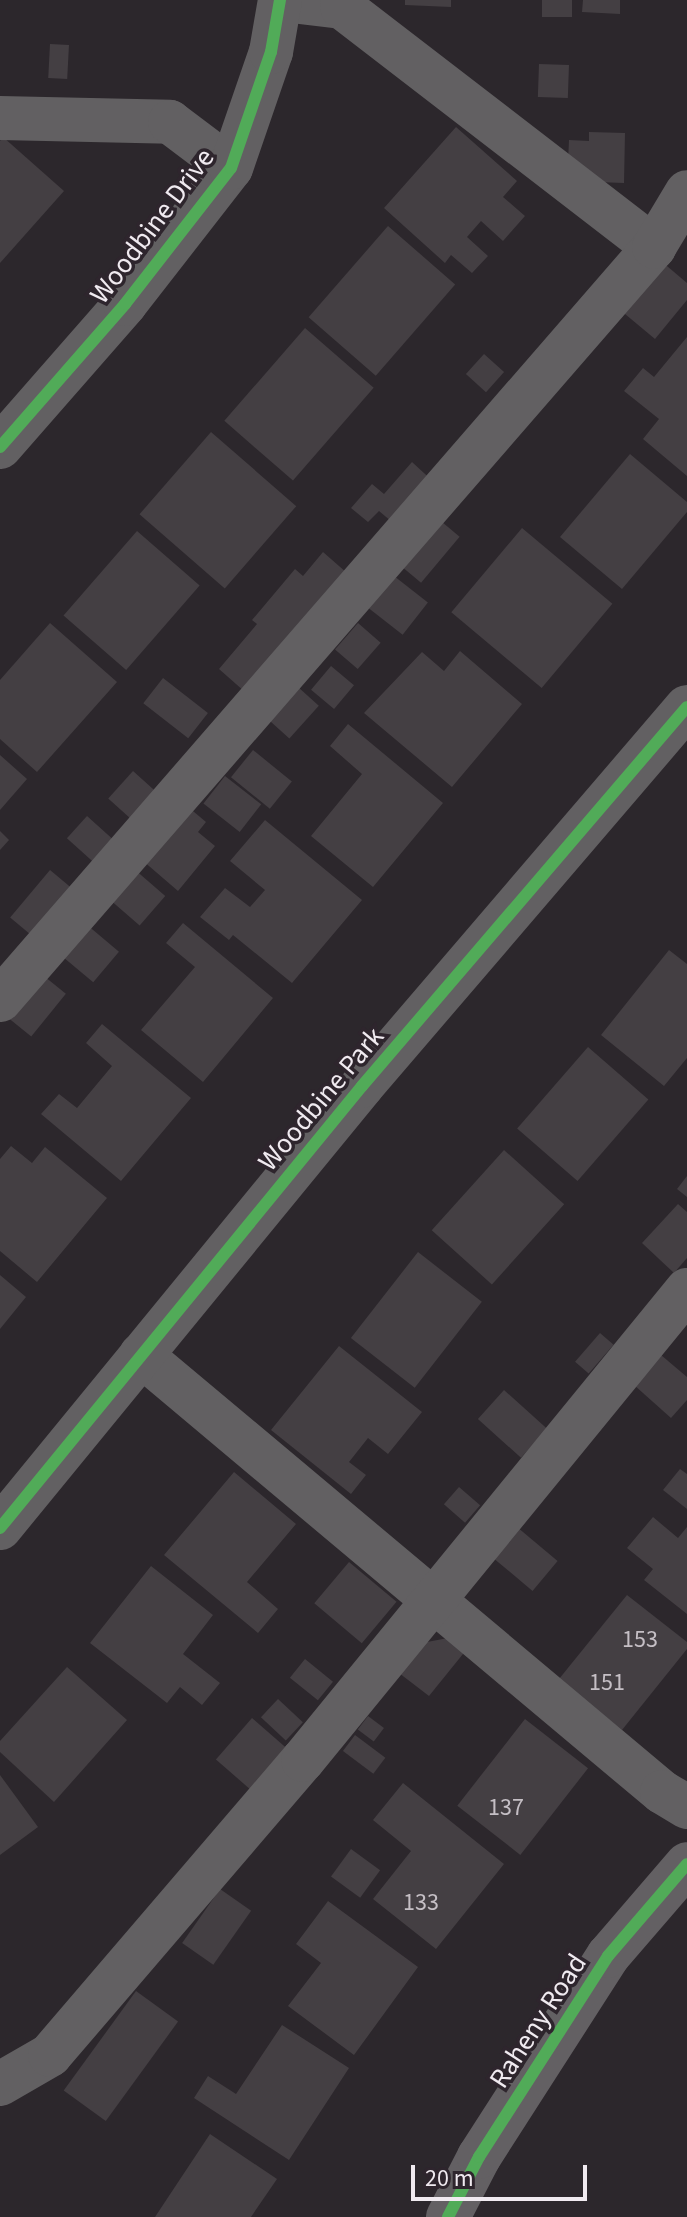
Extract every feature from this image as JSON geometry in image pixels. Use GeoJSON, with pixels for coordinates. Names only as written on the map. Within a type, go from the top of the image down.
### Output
{"type":"FeatureCollection","features":[{"type":"Feature","properties":{"kind":"main road","name":"Raheny Road"},"geometry":{"type":"LineString","coordinates":[[448,2217],[479,2157],[608,1956],[687,1864]]}},
{"type":"Feature","properties":{"kind":"street","name":"Woodbine Drive"},"geometry":{"type":"LineString","coordinates":[[0,447],[125,304],[231,168],[271,52],[282,0]]}},
{"type":"Feature","properties":{"kind":"street"},"geometry":{"type":"LineString","coordinates":[[282,0],[342,7],[654,247]]}},
{"type":"Feature","properties":{"kind":"street"},"geometry":{"type":"LineString","coordinates":[[0,118],[170,122],[231,168]]}},
{"type":"Feature","properties":{"kind":"street"},"geometry":{"type":"LineString","coordinates":[[0,1000],[654,247],[687,192]]}},
{"type":"Feature","properties":{"kind":"street","name":"Woodbine Park"},"geometry":{"type":"LineString","coordinates":[[0,1528],[362,1086],[687,707]]}},
{"type":"Feature","properties":{"kind":"street"},"geometry":{"type":"LineString","coordinates":[[0,2084],[50,2055],[434,1603],[687,1290]]}},
{"type":"Feature","properties":{"kind":"street"},"geometry":{"type":"LineString","coordinates":[[141,1355],[662,1792],[687,1807]]}},
{"type":"Feature","properties":{"kind":"building"},"geometry":{"type":"Polygon","coordinates":[[[405,0],[451,0],[451,7],[405,5],[405,0]]]}},
{"type":"Feature","properties":{"kind":"building"},"geometry":{"type":"Polygon","coordinates":[[[542,0],[572,0],[572,17],[542,17],[542,0]]]}},
{"type":"Feature","properties":{"kind":"building"},"geometry":{"type":"Polygon","coordinates":[[[583,0],[620,0],[620,14],[582,12],[583,0]]]}},
{"type":"Feature","properties":{"kind":"building"},"geometry":{"type":"Polygon","coordinates":[[[50,44],[69,45],[67,79],[48,78],[50,44]]]}},
{"type":"Feature","properties":{"kind":"building"},"geometry":{"type":"Polygon","coordinates":[[[539,64],[569,65],[568,98],[538,97],[539,64]]]}},
{"type":"Feature","properties":{"kind":"building"},"geometry":{"type":"Polygon","coordinates":[[[456,127],[517,181],[503,197],[525,216],[503,241],[481,221],[467,237],[488,256],[472,273],[451,255],[445,263],[384,208],[456,127]]]}},
{"type":"Feature","properties":{"kind":"building"},"geometry":{"type":"Polygon","coordinates":[[[589,132],[625,133],[624,183],[597,182],[568,162],[569,140],[589,141],[589,132]]]}},
{"type":"Feature","properties":{"kind":"building"},"geometry":{"type":"Polygon","coordinates":[[[3,137],[64,191],[0,263],[0,141],[3,137]]]}},
{"type":"Feature","properties":{"kind":"building"},"geometry":{"type":"Polygon","coordinates":[[[388,226],[455,284],[376,376],[309,317],[388,226]]]}},
{"type":"Feature","properties":{"kind":"building"},"geometry":{"type":"Polygon","coordinates":[[[654,255],[687,283],[687,300],[655,339],[613,304],[654,255]]]}},
{"type":"Feature","properties":{"kind":"building"},"geometry":{"type":"Polygon","coordinates":[[[305,328],[374,388],[293,481],[224,421],[305,328]]]}},
{"type":"Feature","properties":{"kind":"building"},"geometry":{"type":"Polygon","coordinates":[[[687,337],[687,476],[643,439],[659,419],[624,391],[643,368],[654,377],[687,337]]]}},
{"type":"Feature","properties":{"kind":"building"},"geometry":{"type":"Polygon","coordinates":[[[484,354],[504,372],[486,392],[466,374],[484,354]]]}},
{"type":"Feature","properties":{"kind":"building"},"geometry":{"type":"Polygon","coordinates":[[[211,432],[296,506],[225,588],[139,514],[211,432]]]}},
{"type":"Feature","properties":{"kind":"building"},"geometry":{"type":"Polygon","coordinates":[[[630,454],[687,502],[687,512],[622,589],[560,537],[630,454]]]}},
{"type":"Feature","properties":{"kind":"building"},"geometry":{"type":"Polygon","coordinates":[[[412,462],[437,485],[398,527],[379,511],[368,522],[351,508],[372,484],[384,494],[412,462]]]}},
{"type":"Feature","properties":{"kind":"building"},"geometry":{"type":"Polygon","coordinates":[[[442,522],[460,537],[421,583],[403,568],[442,522]]]}},
{"type":"Feature","properties":{"kind":"building"},"geometry":{"type":"Polygon","coordinates":[[[522,528],[612,604],[542,688],[451,612],[522,528]]]}},
{"type":"Feature","properties":{"kind":"building"},"geometry":{"type":"Polygon","coordinates":[[[137,531],[200,585],[126,670],[64,616],[137,531]]]}},
{"type":"Feature","properties":{"kind":"building"},"geometry":{"type":"Polygon","coordinates":[[[323,552],[355,580],[253,699],[219,669],[257,624],[252,620],[295,569],[303,576],[323,552]]]}},
{"type":"Feature","properties":{"kind":"building"},"geometry":{"type":"Polygon","coordinates":[[[394,576],[428,602],[403,635],[369,608],[394,576]]]}},
{"type":"Feature","properties":{"kind":"building"},"geometry":{"type":"Polygon","coordinates":[[[50,623],[117,682],[37,772],[0,739],[0,680],[50,623]]]}},
{"type":"Feature","properties":{"kind":"building"},"geometry":{"type":"Polygon","coordinates":[[[358,623],[381,643],[358,669],[335,649],[358,623]]]}},
{"type":"Feature","properties":{"kind":"building"},"geometry":{"type":"Polygon","coordinates":[[[460,651],[522,704],[452,787],[364,713],[422,652],[444,671],[460,651]]]}},
{"type":"Feature","properties":{"kind":"building"},"geometry":{"type":"Polygon","coordinates":[[[331,666],[354,685],[334,709],[311,690],[331,666]]]}},
{"type":"Feature","properties":{"kind":"building"},"geometry":{"type":"Polygon","coordinates":[[[163,678],[208,713],[188,738],[143,703],[163,678]]]}},
{"type":"Feature","properties":{"kind":"building"},"geometry":{"type":"Polygon","coordinates":[[[298,687],[319,706],[289,738],[269,720],[298,687]]]}},
{"type":"Feature","properties":{"kind":"building"},"geometry":{"type":"Polygon","coordinates":[[[348,724],[443,803],[373,887],[311,836],[362,774],[330,746],[348,724]]]}},
{"type":"Feature","properties":{"kind":"building"},"geometry":{"type":"Polygon","coordinates":[[[253,750],[292,781],[270,809],[231,777],[253,750]]]}},
{"type":"Feature","properties":{"kind":"building"},"geometry":{"type":"Polygon","coordinates":[[[0,755],[27,779],[0,810],[0,755]]]}},
{"type":"Feature","properties":{"kind":"building"},"geometry":{"type":"Polygon","coordinates":[[[133,771],[163,798],[138,825],[108,798],[133,771]]]}},
{"type":"Feature","properties":{"kind":"building"},"geometry":{"type":"Polygon","coordinates":[[[225,776],[261,804],[240,832],[203,804],[225,776]]]}},
{"type":"Feature","properties":{"kind":"building"},"geometry":{"type":"Polygon","coordinates":[[[187,806],[206,822],[198,832],[215,846],[178,891],[142,860],[187,806]]]}},
{"type":"Feature","properties":{"kind":"building"},"geometry":{"type":"Polygon","coordinates":[[[87,816],[119,845],[99,867],[67,838],[87,816]]]}},
{"type":"Feature","properties":{"kind":"building"},"geometry":{"type":"Polygon","coordinates":[[[265,820],[362,900],[292,983],[233,935],[229,940],[200,917],[225,888],[250,907],[265,890],[230,861],[265,820]]]}},
{"type":"Feature","properties":{"kind":"building"},"geometry":{"type":"Polygon","coordinates":[[[0,831],[9,840],[0,850],[0,831]]]}},
{"type":"Feature","properties":{"kind":"building"},"geometry":{"type":"Polygon","coordinates":[[[126,862],[165,896],[140,926],[100,891],[126,862]]]}},
{"type":"Feature","properties":{"kind":"building"},"geometry":{"type":"Polygon","coordinates":[[[50,870],[76,892],[36,939],[10,917],[50,870]]]}},
{"type":"Feature","properties":{"kind":"building"},"geometry":{"type":"Polygon","coordinates":[[[183,923],[273,998],[203,1082],[141,1030],[195,967],[166,943],[183,923]]]}},
{"type":"Feature","properties":{"kind":"building"},"geometry":{"type":"Polygon","coordinates":[[[86,924],[119,952],[93,982],[60,955],[86,924]]]}},
{"type":"Feature","properties":{"kind":"building"},"geometry":{"type":"Polygon","coordinates":[[[669,950],[687,964],[687,1058],[664,1086],[601,1035],[669,950]]]}},
{"type":"Feature","properties":{"kind":"building"},"geometry":{"type":"Polygon","coordinates":[[[34,968],[66,994],[31,1037],[0,1010],[34,968]]]}},
{"type":"Feature","properties":{"kind":"building"},"geometry":{"type":"Polygon","coordinates":[[[102,1024],[191,1098],[121,1181],[41,1114],[59,1094],[77,1108],[112,1066],[86,1043],[102,1024]]]}},
{"type":"Feature","properties":{"kind":"building"},"geometry":{"type":"Polygon","coordinates":[[[588,1047],[648,1099],[578,1181],[517,1129],[588,1047]]]}},
{"type":"Feature","properties":{"kind":"building"},"geometry":{"type":"Polygon","coordinates":[[[11,1146],[32,1163],[45,1147],[107,1198],[37,1282],[0,1251],[0,1159],[11,1146]]]}},
{"type":"Feature","properties":{"kind":"building"},"geometry":{"type":"Polygon","coordinates":[[[504,1150],[564,1204],[492,1284],[432,1230],[504,1150]]]}},
{"type":"Feature","properties":{"kind":"building"},"geometry":{"type":"Polygon","coordinates":[[[687,1176],[687,1197],[677,1189],[687,1176]]]}},
{"type":"Feature","properties":{"kind":"building"},"geometry":{"type":"Polygon","coordinates":[[[678,1204],[687,1212],[687,1258],[674,1273],[642,1243],[678,1204]]]}},
{"type":"Feature","properties":{"kind":"building"},"geometry":{"type":"Polygon","coordinates":[[[418,1252],[482,1302],[415,1388],[351,1338],[418,1252]]]}},
{"type":"Feature","properties":{"kind":"building"},"geometry":{"type":"Polygon","coordinates":[[[0,1275],[26,1297],[0,1329],[0,1275]]]}},
{"type":"Feature","properties":{"kind":"building"},"geometry":{"type":"Polygon","coordinates":[[[600,1333],[614,1345],[589,1373],[575,1362],[600,1333]]]}},
{"type":"Feature","properties":{"kind":"building"},"geometry":{"type":"Polygon","coordinates":[[[339,1346],[422,1412],[388,1454],[368,1438],[349,1462],[366,1475],[351,1494],[271,1430],[339,1346]]]}},
{"type":"Feature","properties":{"kind":"building"},"geometry":{"type":"Polygon","coordinates":[[[661,1355],[687,1377],[687,1400],[671,1418],[634,1385],[661,1355]]]}},
{"type":"Feature","properties":{"kind":"building"},"geometry":{"type":"Polygon","coordinates":[[[504,1390],[547,1429],[521,1458],[478,1419],[504,1390]]]}},
{"type":"Feature","properties":{"kind":"building"},"geometry":{"type":"Polygon","coordinates":[[[680,1469],[687,1474],[687,1509],[663,1490],[680,1469]]]}},
{"type":"Feature","properties":{"kind":"building"},"geometry":{"type":"Polygon","coordinates":[[[234,1472],[296,1524],[247,1582],[278,1609],[258,1633],[164,1555],[234,1472]]]}},
{"type":"Feature","properties":{"kind":"building"},"geometry":{"type":"Polygon","coordinates":[[[459,1487],[480,1505],[465,1523],[444,1504],[459,1487]]]}},
{"type":"Feature","properties":{"kind":"building"},"geometry":{"type":"Polygon","coordinates":[[[653,1517],[678,1538],[687,1527],[687,1614],[644,1580],[653,1569],[627,1548],[653,1517]]]}},
{"type":"Feature","properties":{"kind":"building"},"geometry":{"type":"Polygon","coordinates":[[[517,1527],[558,1561],[533,1591],[492,1557],[517,1527]]]}},
{"type":"Feature","properties":{"kind":"building"},"geometry":{"type":"Polygon","coordinates":[[[349,1562],[396,1602],[362,1643],[314,1603],[349,1562]]]}},
{"type":"Feature","properties":{"kind":"building"},"geometry":{"type":"Polygon","coordinates":[[[151,1566],[213,1615],[183,1654],[220,1683],[202,1705],[180,1687],[167,1703],[90,1643],[151,1566]]]}},
{"type":"Feature","properties":{"kind":"building"},"geometry":{"type":"Polygon","coordinates":[[[627,1595],[687,1642],[687,1649],[622,1730],[559,1679],[627,1595]]]}},
{"type":"Feature","properties":{"kind":"building"},"geometry":{"type":"Polygon","coordinates":[[[453,1637],[467,1649],[429,1696],[399,1673],[422,1643],[453,1637]]]}},
{"type":"Feature","properties":{"kind":"building"},"geometry":{"type":"Polygon","coordinates":[[[305,1659],[333,1682],[318,1700],[290,1678],[305,1659]]]}},
{"type":"Feature","properties":{"kind":"building"},"geometry":{"type":"Polygon","coordinates":[[[67,1667],[127,1720],[54,1802],[0,1752],[0,1741],[67,1667]]]}},
{"type":"Feature","properties":{"kind":"building"},"geometry":{"type":"Polygon","coordinates":[[[278,1699],[303,1722],[286,1740],[261,1717],[278,1699]]]}},
{"type":"Feature","properties":{"kind":"building"},"geometry":{"type":"Polygon","coordinates":[[[368,1716],[384,1728],[374,1742],[358,1730],[368,1716]]]}},
{"type":"Feature","properties":{"kind":"building"},"geometry":{"type":"Polygon","coordinates":[[[252,1718],[289,1750],[253,1792],[216,1760],[252,1718]]]}},
{"type":"Feature","properties":{"kind":"building"},"geometry":{"type":"Polygon","coordinates":[[[525,1719],[588,1768],[520,1855],[457,1806],[525,1719]]]}},
{"type":"Feature","properties":{"kind":"building"},"geometry":{"type":"Polygon","coordinates":[[[355,1735],[385,1758],[373,1774],[343,1751],[355,1735]]]}},
{"type":"Feature","properties":{"kind":"building"},"geometry":{"type":"Polygon","coordinates":[[[0,1775],[38,1827],[0,1855],[0,1775]]]}},
{"type":"Feature","properties":{"kind":"building"},"geometry":{"type":"Polygon","coordinates":[[[403,1783],[504,1864],[436,1949],[373,1899],[411,1851],[373,1820],[403,1783]]]}},
{"type":"Feature","properties":{"kind":"building"},"geometry":{"type":"Polygon","coordinates":[[[351,1849],[380,1870],[360,1898],[331,1877],[351,1849]]]}},
{"type":"Feature","properties":{"kind":"building"},"geometry":{"type":"Polygon","coordinates":[[[220,1889],[251,1911],[213,1965],[182,1943],[220,1889]]]}},
{"type":"Feature","properties":{"kind":"building"},"geometry":{"type":"Polygon","coordinates":[[[328,1901],[418,1967],[354,2055],[288,2006],[321,1963],[296,1944],[328,1901]]]}},
{"type":"Feature","properties":{"kind":"building"},"geometry":{"type":"Polygon","coordinates":[[[136,1991],[178,2022],[106,2121],[64,2091],[136,1991]]]}},
{"type":"Feature","properties":{"kind":"building"},"geometry":{"type":"Polygon","coordinates":[[[282,2025],[349,2068],[289,2160],[194,2098],[208,2076],[236,2094],[282,2025]]]}},
{"type":"Feature","properties":{"kind":"building"},"geometry":{"type":"Polygon","coordinates":[[[210,2134],[277,2179],[251,2217],[155,2217],[210,2134]]]}},
{"type":"Feature","properties":{"kind":"cycle path"},"geometry":{"type":"LineString","coordinates":[[0,447],[125,304],[231,168],[271,52],[280,0]]}},
{"type":"Feature","properties":{"kind":"cycle path"},"geometry":{"type":"LineString","coordinates":[[0,1528],[362,1086],[687,707]]}},
{"type":"Feature","properties":{"kind":"cycle path"},"geometry":{"type":"LineString","coordinates":[[448,2217],[479,2157],[608,1956],[687,1864]]}}]}
